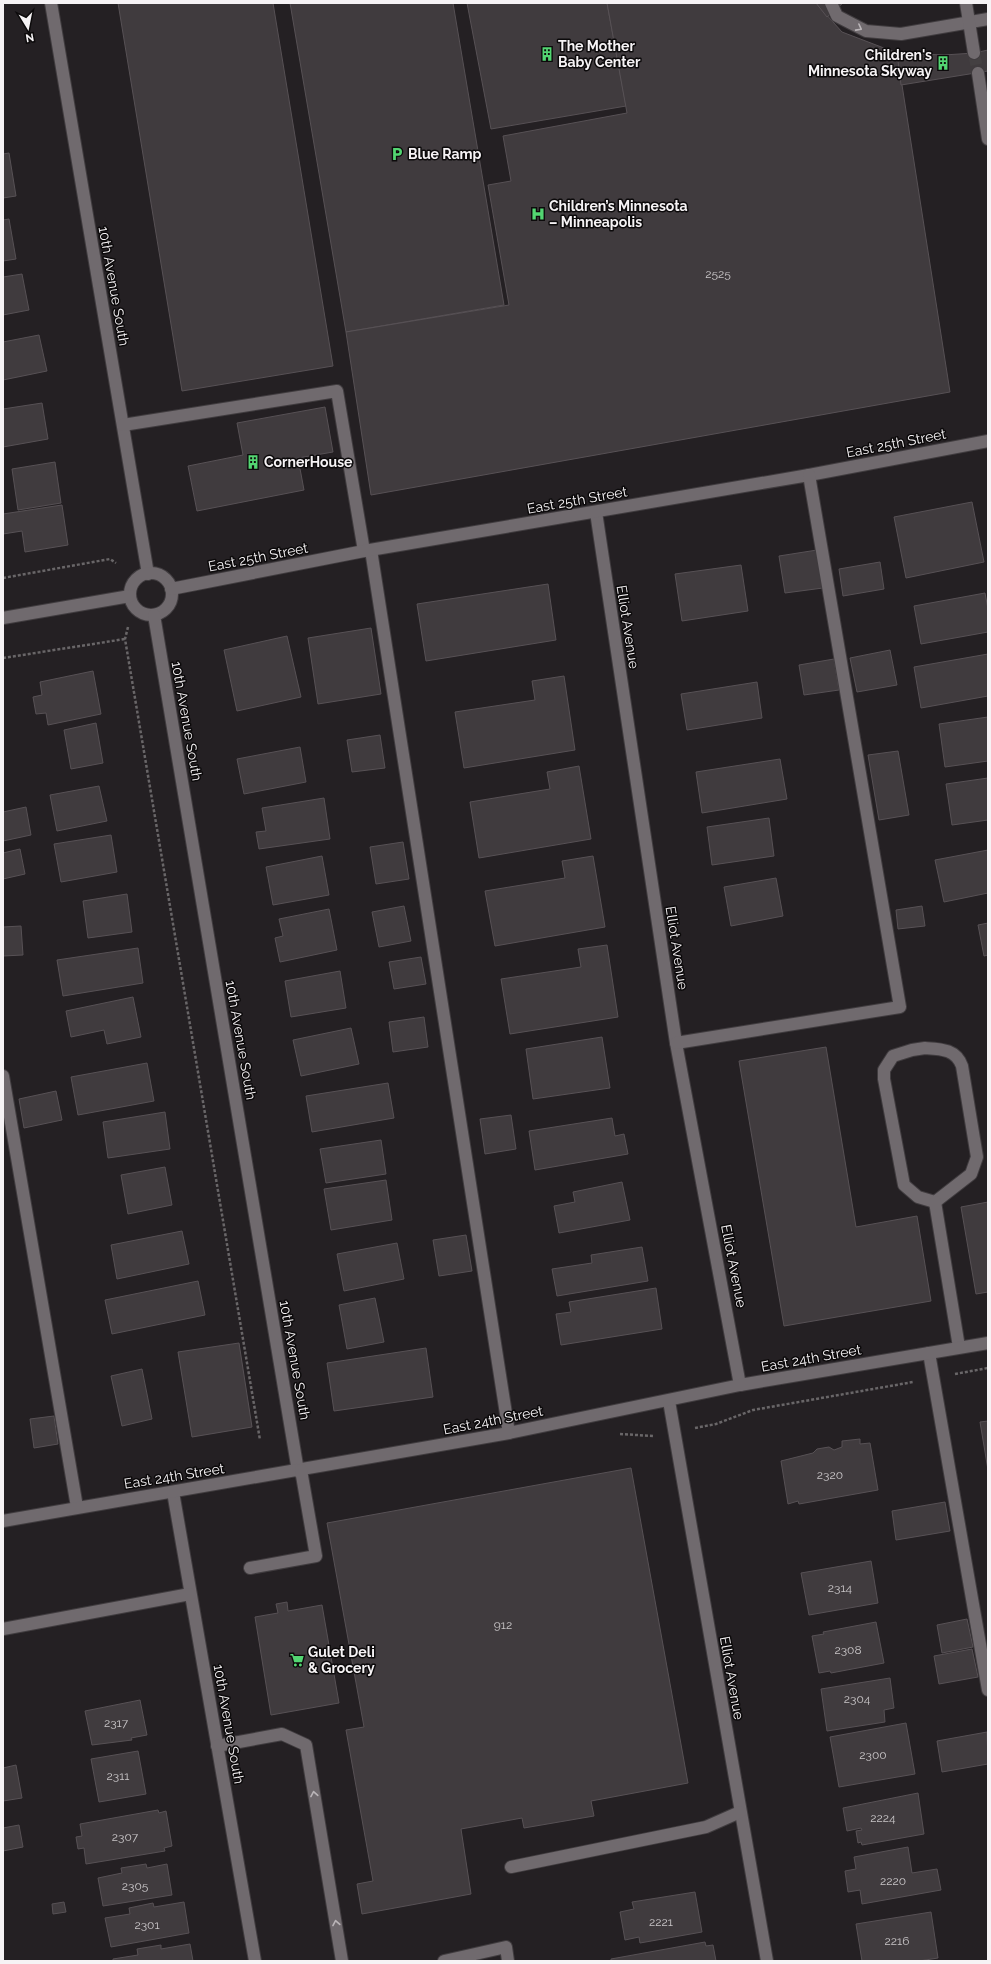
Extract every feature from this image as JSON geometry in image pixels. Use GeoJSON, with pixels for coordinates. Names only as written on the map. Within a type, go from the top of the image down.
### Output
{"type":"FeatureCollection","features":[{"type":"Feature","properties":{"kind":"street","name":"10th Avenue South"},"geometry":{"type":"LineString","coordinates":[[51,3],[148,574]]}},
{"type":"Feature","properties":{"kind":"street"},"geometry":{"type":"LineString","coordinates":[[831,3],[837,16],[866,31],[901,34],[988,19]]}},
{"type":"Feature","properties":{"kind":"street"},"geometry":{"type":"LineString","coordinates":[[966,3],[974,53]]}},
{"type":"Feature","properties":{"kind":"street"},"geometry":{"type":"LineString","coordinates":[[978,73],[988,139]]}},
{"type":"Feature","properties":{"kind":"street"},"geometry":{"type":"LineString","coordinates":[[123,425],[337,391],[368,550],[509,1433]]}},
{"type":"Feature","properties":{"kind":"street","name":"East 25th Street"},"geometry":{"type":"LineString","coordinates":[[171,589],[368,550],[809,475],[988,442]]}},
{"type":"Feature","properties":{"kind":"street"},"geometry":{"type":"LineString","coordinates":[[676,1043],[900,1007],[809,475]]}},
{"type":"Feature","properties":{"kind":"street","name":"Elliot Avenue"},"geometry":{"type":"LineString","coordinates":[[596,512],[676,1043],[740,1385]]}},
{"type":"Feature","properties":{"kind":"street"},"geometry":{"type":"LineString","coordinates":[[148,574],[160,575],[169,583],[171,589],[170,603],[166,609],[154,615],[147,615],[135,608],[130,596],[133,584],[136,580],[148,574]]}},
{"type":"Feature","properties":{"kind":"street"},"geometry":{"type":"LineString","coordinates":[[3,618],[130,596]]}},
{"type":"Feature","properties":{"kind":"street","name":"10th Avenue South"},"geometry":{"type":"LineString","coordinates":[[154,615],[299,1470],[316,1556],[250,1568]]}},
{"type":"Feature","properties":{"kind":"street"},"geometry":{"type":"LineString","coordinates":[[938,1049],[948,1051],[960,1058],[977,1157],[972,1174],[935,1202],[918,1197],[904,1185],[884,1079],[884,1070],[893,1056],[912,1050],[938,1049]]}},
{"type":"Feature","properties":{"kind":"street"},"geometry":{"type":"LineString","coordinates":[[3,1076],[77,1507]]}},
{"type":"Feature","properties":{"kind":"street"},"geometry":{"type":"LineString","coordinates":[[935,1202],[960,1347]]}},
{"type":"Feature","properties":{"kind":"street","name":"East 24th Street"},"geometry":{"type":"LineString","coordinates":[[3,1521],[509,1433],[740,1385],[988,1343]]}},
{"type":"Feature","properties":{"kind":"street"},"geometry":{"type":"LineString","coordinates":[[929,1353],[988,1690]]}},
{"type":"Feature","properties":{"kind":"street","name":"Elliot Avenue"},"geometry":{"type":"LineString","coordinates":[[669,1400],[767,1961]]}},
{"type":"Feature","properties":{"kind":"street","name":"10th Avenue South"},"geometry":{"type":"LineString","coordinates":[[173,1492],[256,1961]]}},
{"type":"Feature","properties":{"kind":"street"},"geometry":{"type":"LineString","coordinates":[[3,1629],[190,1594]]}},
{"type":"Feature","properties":{"kind":"street"},"geometry":{"type":"LineString","coordinates":[[217,1746],[282,1734],[306,1745],[342,1961]]}},
{"type":"Feature","properties":{"kind":"street"},"geometry":{"type":"LineString","coordinates":[[511,1867],[706,1827],[740,1812]]}},
{"type":"Feature","properties":{"kind":"street"},"geometry":{"type":"LineString","coordinates":[[444,1961],[506,1947],[508,1961]]}},
{"type":"Feature","properties":{"kind":"path"},"geometry":{"type":"LineString","coordinates":[[3,578],[110,559],[116,563]]}},
{"type":"Feature","properties":{"kind":"path"},"geometry":{"type":"LineString","coordinates":[[128,627],[125,639],[260,1440]]}},
{"type":"Feature","properties":{"kind":"path"},"geometry":{"type":"LineString","coordinates":[[3,658],[125,639]]}},
{"type":"Feature","properties":{"kind":"building"},"geometry":{"type":"Polygon","coordinates":[[[118,3],[273,3],[333,366],[182,391],[118,3]]]}},
{"type":"Feature","properties":{"kind":"building","name":"Blue Ramp"},"geometry":{"type":"Polygon","coordinates":[[[290,3],[453,3],[504,305],[346,332],[290,3]]]}},
{"type":"Feature","properties":{"kind":"building","name":"The Mother Baby Center"},"geometry":{"type":"Polygon","coordinates":[[[467,3],[607,3],[626,106],[491,129],[467,3]]]}},
{"type":"Feature","properties":{"kind":"building"},"geometry":{"type":"Polygon","coordinates":[[[607,3],[816,3],[842,32],[897,53],[950,392],[371,495],[346,332],[509,305],[488,185],[511,181],[503,136],[627,113],[607,3]]]}},
{"type":"Feature","properties":{"kind":"building"},"geometry":{"type":"Polygon","coordinates":[[[816,3],[843,3],[827,17],[816,3]]]}},
{"type":"Feature","properties":{"kind":"building","name":"Children's Minnesota Skyway"},"geometry":{"type":"Polygon","coordinates":[[[988,50],[988,71],[901,85],[897,53],[944,55],[974,53],[988,50]]]}},
{"type":"Feature","properties":{"kind":"building"},"geometry":{"type":"Polygon","coordinates":[[[9,153],[16,196],[3,198],[3,154],[9,153]]]}},
{"type":"Feature","properties":{"kind":"building"},"geometry":{"type":"Polygon","coordinates":[[[9,219],[16,259],[3,261],[3,220],[9,219]]]}},
{"type":"Feature","properties":{"kind":"building"},"geometry":{"type":"Polygon","coordinates":[[[22,274],[29,310],[3,315],[3,277],[22,274]]]}},
{"type":"Feature","properties":{"kind":"building"},"geometry":{"type":"Polygon","coordinates":[[[39,335],[47,371],[3,380],[3,342],[39,335]]]}},
{"type":"Feature","properties":{"kind":"building"},"geometry":{"type":"Polygon","coordinates":[[[42,403],[48,439],[3,447],[3,409],[42,403]]]}},
{"type":"Feature","properties":{"kind":"building","name":"CornerHouse"},"geometry":{"type":"Polygon","coordinates":[[[325,407],[333,452],[298,458],[304,490],[197,511],[188,466],[243,455],[237,423],[325,407]]]}},
{"type":"Feature","properties":{"kind":"building"},"geometry":{"type":"Polygon","coordinates":[[[55,462],[61,503],[18,510],[12,469],[55,462]]]}},
{"type":"Feature","properties":{"kind":"building"},"geometry":{"type":"Polygon","coordinates":[[[972,502],[984,562],[906,578],[894,517],[972,502]]]}},
{"type":"Feature","properties":{"kind":"building"},"geometry":{"type":"Polygon","coordinates":[[[62,505],[68,545],[25,552],[22,531],[3,534],[3,514],[62,505]]]}},
{"type":"Feature","properties":{"kind":"building"},"geometry":{"type":"Polygon","coordinates":[[[817,550],[823,588],[785,593],[779,556],[817,550]]]}},
{"type":"Feature","properties":{"kind":"building"},"geometry":{"type":"Polygon","coordinates":[[[880,562],[884,589],[843,596],[839,569],[880,562]]]}},
{"type":"Feature","properties":{"kind":"building"},"geometry":{"type":"Polygon","coordinates":[[[741,565],[748,611],[682,621],[675,574],[741,565]]]}},
{"type":"Feature","properties":{"kind":"building"},"geometry":{"type":"Polygon","coordinates":[[[548,584],[556,640],[426,661],[417,604],[548,584]]]}},
{"type":"Feature","properties":{"kind":"building"},"geometry":{"type":"Polygon","coordinates":[[[985,593],[988,609],[988,632],[921,644],[914,606],[985,593]]]}},
{"type":"Feature","properties":{"kind":"building"},"geometry":{"type":"Polygon","coordinates":[[[371,628],[381,694],[318,704],[308,638],[371,628]]]}},
{"type":"Feature","properties":{"kind":"building"},"geometry":{"type":"Polygon","coordinates":[[[287,636],[301,697],[237,711],[224,650],[287,636]]]}},
{"type":"Feature","properties":{"kind":"building"},"geometry":{"type":"Polygon","coordinates":[[[890,650],[897,685],[857,692],[850,658],[890,650]]]}},
{"type":"Feature","properties":{"kind":"building"},"geometry":{"type":"Polygon","coordinates":[[[988,654],[988,696],[921,708],[914,667],[988,654]]]}},
{"type":"Feature","properties":{"kind":"building"},"geometry":{"type":"Polygon","coordinates":[[[834,659],[839,690],[804,695],[799,665],[834,659]]]}},
{"type":"Feature","properties":{"kind":"building"},"geometry":{"type":"Polygon","coordinates":[[[93,671],[101,714],[48,725],[46,713],[36,714],[33,697],[42,695],[40,682],[93,671]]]}},
{"type":"Feature","properties":{"kind":"building"},"geometry":{"type":"Polygon","coordinates":[[[564,676],[575,750],[464,768],[455,712],[535,700],[532,681],[564,676]]]}},
{"type":"Feature","properties":{"kind":"building"},"geometry":{"type":"Polygon","coordinates":[[[757,682],[762,718],[687,730],[681,694],[757,682]]]}},
{"type":"Feature","properties":{"kind":"building"},"geometry":{"type":"Polygon","coordinates":[[[988,717],[988,761],[945,767],[939,724],[988,717]]]}},
{"type":"Feature","properties":{"kind":"building"},"geometry":{"type":"Polygon","coordinates":[[[96,723],[103,763],[71,769],[64,730],[96,723]]]}},
{"type":"Feature","properties":{"kind":"building"},"geometry":{"type":"Polygon","coordinates":[[[380,735],[385,768],[352,772],[347,740],[380,735]]]}},
{"type":"Feature","properties":{"kind":"building"},"geometry":{"type":"Polygon","coordinates":[[[300,747],[306,782],[244,794],[237,759],[300,747]]]}},
{"type":"Feature","properties":{"kind":"building"},"geometry":{"type":"Polygon","coordinates":[[[898,751],[909,815],[879,820],[868,755],[898,751]]]}},
{"type":"Feature","properties":{"kind":"building"},"geometry":{"type":"Polygon","coordinates":[[[780,759],[787,799],[702,813],[696,772],[780,759]]]}},
{"type":"Feature","properties":{"kind":"building"},"geometry":{"type":"Polygon","coordinates":[[[579,766],[591,839],[479,858],[470,802],[550,789],[547,772],[579,766]]]}},
{"type":"Feature","properties":{"kind":"building"},"geometry":{"type":"Polygon","coordinates":[[[988,778],[988,820],[952,825],[946,784],[988,778]]]}},
{"type":"Feature","properties":{"kind":"building"},"geometry":{"type":"Polygon","coordinates":[[[99,786],[107,821],[57,831],[50,795],[99,786]]]}},
{"type":"Feature","properties":{"kind":"building"},"geometry":{"type":"Polygon","coordinates":[[[324,798],[330,839],[259,849],[256,832],[266,831],[262,808],[324,798]]]}},
{"type":"Feature","properties":{"kind":"building"},"geometry":{"type":"Polygon","coordinates":[[[26,807],[31,835],[3,841],[3,812],[26,807]]]}},
{"type":"Feature","properties":{"kind":"building"},"geometry":{"type":"Polygon","coordinates":[[[769,818],[774,856],[712,865],[707,827],[769,818]]]}},
{"type":"Feature","properties":{"kind":"building"},"geometry":{"type":"Polygon","coordinates":[[[111,835],[117,872],[61,882],[54,844],[111,835]]]}},
{"type":"Feature","properties":{"kind":"building"},"geometry":{"type":"Polygon","coordinates":[[[403,842],[409,879],[376,884],[370,847],[403,842]]]}},
{"type":"Feature","properties":{"kind":"building"},"geometry":{"type":"Polygon","coordinates":[[[20,849],[25,874],[3,879],[3,853],[20,849]]]}},
{"type":"Feature","properties":{"kind":"building"},"geometry":{"type":"Polygon","coordinates":[[[988,850],[988,893],[944,902],[935,860],[988,850]]]}},
{"type":"Feature","properties":{"kind":"building"},"geometry":{"type":"Polygon","coordinates":[[[322,856],[329,895],[273,905],[266,867],[322,856]]]}},
{"type":"Feature","properties":{"kind":"building"},"geometry":{"type":"Polygon","coordinates":[[[593,856],[605,927],[495,946],[485,891],[565,878],[562,861],[593,856]]]}},
{"type":"Feature","properties":{"kind":"building"},"geometry":{"type":"Polygon","coordinates":[[[776,878],[783,916],[731,926],[724,887],[776,878]]]}},
{"type":"Feature","properties":{"kind":"building"},"geometry":{"type":"Polygon","coordinates":[[[127,894],[132,932],[88,938],[83,901],[127,894]]]}},
{"type":"Feature","properties":{"kind":"building"},"geometry":{"type":"Polygon","coordinates":[[[404,906],[411,941],[379,947],[372,912],[404,906]]]}},
{"type":"Feature","properties":{"kind":"building"},"geometry":{"type":"Polygon","coordinates":[[[922,906],[925,926],[898,929],[896,910],[922,906]]]}},
{"type":"Feature","properties":{"kind":"building"},"geometry":{"type":"Polygon","coordinates":[[[329,909],[337,950],[280,962],[275,938],[283,936],[279,919],[329,909]]]}},
{"type":"Feature","properties":{"kind":"building"},"geometry":{"type":"Polygon","coordinates":[[[988,923],[988,955],[984,956],[978,925],[988,923]]]}},
{"type":"Feature","properties":{"kind":"building"},"geometry":{"type":"Polygon","coordinates":[[[21,926],[23,955],[3,956],[3,927],[21,926]]]}},
{"type":"Feature","properties":{"kind":"building"},"geometry":{"type":"Polygon","coordinates":[[[607,945],[618,1017],[510,1034],[501,979],[581,967],[578,949],[607,945]]]}},
{"type":"Feature","properties":{"kind":"building"},"geometry":{"type":"Polygon","coordinates":[[[138,948],[143,983],[63,996],[57,960],[138,948]]]}},
{"type":"Feature","properties":{"kind":"building"},"geometry":{"type":"Polygon","coordinates":[[[421,957],[426,984],[394,989],[389,962],[421,957]]]}},
{"type":"Feature","properties":{"kind":"building"},"geometry":{"type":"Polygon","coordinates":[[[340,971],[346,1008],[291,1017],[285,981],[340,971]]]}},
{"type":"Feature","properties":{"kind":"building"},"geometry":{"type":"Polygon","coordinates":[[[133,997],[141,1037],[107,1044],[104,1030],[71,1037],[66,1011],[133,997]]]}},
{"type":"Feature","properties":{"kind":"building"},"geometry":{"type":"Polygon","coordinates":[[[424,1017],[428,1047],[393,1052],[389,1022],[424,1017]]]}},
{"type":"Feature","properties":{"kind":"building"},"geometry":{"type":"Polygon","coordinates":[[[351,1028],[359,1064],[301,1076],[293,1040],[351,1028]]]}},
{"type":"Feature","properties":{"kind":"building"},"geometry":{"type":"Polygon","coordinates":[[[602,1037],[610,1088],[533,1099],[526,1049],[602,1037]]]}},
{"type":"Feature","properties":{"kind":"building"},"geometry":{"type":"Polygon","coordinates":[[[826,1047],[856,1227],[917,1216],[931,1301],[784,1326],[739,1061],[826,1047]]]}},
{"type":"Feature","properties":{"kind":"building"},"geometry":{"type":"Polygon","coordinates":[[[147,1063],[154,1101],[78,1115],[71,1077],[147,1063]]]}},
{"type":"Feature","properties":{"kind":"building"},"geometry":{"type":"Polygon","coordinates":[[[388,1083],[394,1118],[312,1132],[306,1096],[388,1083]]]}},
{"type":"Feature","properties":{"kind":"building"},"geometry":{"type":"Polygon","coordinates":[[[56,1091],[62,1120],[24,1128],[19,1099],[56,1091]]]}},
{"type":"Feature","properties":{"kind":"building"},"geometry":{"type":"Polygon","coordinates":[[[165,1112],[170,1149],[108,1158],[103,1122],[165,1112]]]}},
{"type":"Feature","properties":{"kind":"building"},"geometry":{"type":"Polygon","coordinates":[[[511,1115],[516,1149],[485,1154],[480,1119],[511,1115]]]}},
{"type":"Feature","properties":{"kind":"building"},"geometry":{"type":"Polygon","coordinates":[[[612,1118],[615,1136],[624,1134],[628,1154],[535,1170],[529,1131],[612,1118]]]}},
{"type":"Feature","properties":{"kind":"building"},"geometry":{"type":"Polygon","coordinates":[[[381,1140],[386,1174],[326,1183],[320,1149],[381,1140]]]}},
{"type":"Feature","properties":{"kind":"building"},"geometry":{"type":"Polygon","coordinates":[[[165,1167],[172,1205],[128,1214],[121,1175],[165,1167]]]}},
{"type":"Feature","properties":{"kind":"building"},"geometry":{"type":"Polygon","coordinates":[[[386,1180],[392,1220],[331,1230],[324,1189],[386,1180]]]}},
{"type":"Feature","properties":{"kind":"building"},"geometry":{"type":"Polygon","coordinates":[[[622,1182],[630,1220],[559,1233],[554,1206],[575,1202],[573,1192],[622,1182]]]}},
{"type":"Feature","properties":{"kind":"building"},"geometry":{"type":"Polygon","coordinates":[[[988,1202],[988,1292],[976,1294],[961,1207],[988,1202]]]}},
{"type":"Feature","properties":{"kind":"building"},"geometry":{"type":"Polygon","coordinates":[[[182,1231],[189,1264],[117,1279],[111,1245],[182,1231]]]}},
{"type":"Feature","properties":{"kind":"building"},"geometry":{"type":"Polygon","coordinates":[[[466,1235],[472,1271],[439,1276],[433,1240],[466,1235]]]}},
{"type":"Feature","properties":{"kind":"building"},"geometry":{"type":"Polygon","coordinates":[[[397,1243],[404,1279],[344,1291],[337,1254],[397,1243]]]}},
{"type":"Feature","properties":{"kind":"building"},"geometry":{"type":"Polygon","coordinates":[[[642,1247],[648,1281],[557,1296],[552,1269],[592,1263],[591,1255],[642,1247]]]}},
{"type":"Feature","properties":{"kind":"building"},"geometry":{"type":"Polygon","coordinates":[[[198,1281],[205,1315],[112,1334],[105,1300],[198,1281]]]}},
{"type":"Feature","properties":{"kind":"building"},"geometry":{"type":"Polygon","coordinates":[[[656,1288],[662,1329],[561,1345],[556,1314],[571,1312],[569,1302],[656,1288]]]}},
{"type":"Feature","properties":{"kind":"building"},"geometry":{"type":"Polygon","coordinates":[[[375,1298],[384,1342],[347,1349],[339,1305],[375,1298]]]}},
{"type":"Feature","properties":{"kind":"building"},"geometry":{"type":"Polygon","coordinates":[[[239,1343],[252,1427],[192,1437],[178,1352],[239,1343]]]}},
{"type":"Feature","properties":{"kind":"building"},"geometry":{"type":"Polygon","coordinates":[[[426,1348],[433,1397],[334,1411],[327,1363],[426,1348]]]}},
{"type":"Feature","properties":{"kind":"building"},"geometry":{"type":"Polygon","coordinates":[[[142,1369],[152,1419],[122,1426],[111,1376],[142,1369]]]}},
{"type":"Feature","properties":{"kind":"building"},"geometry":{"type":"Polygon","coordinates":[[[54,1416],[58,1444],[34,1448],[30,1419],[54,1416]]]}},
{"type":"Feature","properties":{"kind":"building"},"geometry":{"type":"Polygon","coordinates":[[[988,1421],[988,1470],[980,1422],[988,1421]]]}},
{"type":"Feature","properties":{"kind":"building"},"geometry":{"type":"Polygon","coordinates":[[[860,1439],[860,1444],[870,1443],[878,1490],[799,1504],[798,1501],[788,1504],[781,1461],[813,1453],[817,1449],[829,1447],[834,1450],[842,1447],[842,1441],[860,1439]]]}},
{"type":"Feature","properties":{"kind":"building"},"geometry":{"type":"Polygon","coordinates":[[[631,1468],[688,1783],[591,1801],[594,1816],[524,1828],[522,1818],[461,1829],[471,1894],[362,1914],[357,1884],[373,1881],[346,1730],[364,1727],[327,1523],[631,1468]]]}},
{"type":"Feature","properties":{"kind":"building"},"geometry":{"type":"Polygon","coordinates":[[[945,1502],[950,1531],[896,1540],[892,1511],[945,1502]]]}},
{"type":"Feature","properties":{"kind":"building"},"geometry":{"type":"Polygon","coordinates":[[[871,1561],[878,1603],[809,1615],[801,1573],[871,1561]]]}},
{"type":"Feature","properties":{"kind":"building","name":"Gulet Deli & Grocery"},"geometry":{"type":"Polygon","coordinates":[[[287,1602],[288,1611],[322,1605],[339,1703],[271,1715],[255,1617],[278,1613],[276,1604],[287,1602]]]}},
{"type":"Feature","properties":{"kind":"building"},"geometry":{"type":"Polygon","coordinates":[[[967,1619],[973,1647],[942,1653],[937,1625],[967,1619]]]}},
{"type":"Feature","properties":{"kind":"building"},"geometry":{"type":"Polygon","coordinates":[[[876,1622],[884,1663],[831,1673],[830,1671],[819,1673],[812,1636],[824,1634],[823,1632],[876,1622]]]}},
{"type":"Feature","properties":{"kind":"building"},"geometry":{"type":"Polygon","coordinates":[[[972,1649],[978,1677],[939,1684],[934,1656],[972,1649]]]}},
{"type":"Feature","properties":{"kind":"building"},"geometry":{"type":"Polygon","coordinates":[[[890,1678],[894,1708],[884,1710],[885,1722],[827,1731],[821,1689],[890,1678]]]}},
{"type":"Feature","properties":{"kind":"building"},"geometry":{"type":"Polygon","coordinates":[[[140,1700],[147,1735],[131,1738],[132,1740],[92,1745],[85,1711],[140,1700]]]}},
{"type":"Feature","properties":{"kind":"building"},"geometry":{"type":"Polygon","coordinates":[[[906,1723],[915,1774],[839,1787],[830,1737],[906,1723]]]}},
{"type":"Feature","properties":{"kind":"building"},"geometry":{"type":"Polygon","coordinates":[[[987,1732],[988,1764],[942,1772],[937,1741],[987,1732]]]}},
{"type":"Feature","properties":{"kind":"building"},"geometry":{"type":"Polygon","coordinates":[[[138,1751],[146,1794],[99,1802],[91,1759],[138,1751]]]}},
{"type":"Feature","properties":{"kind":"building"},"geometry":{"type":"Polygon","coordinates":[[[16,1765],[22,1798],[3,1801],[3,1768],[16,1765]]]}},
{"type":"Feature","properties":{"kind":"building"},"geometry":{"type":"Polygon","coordinates":[[[918,1793],[924,1834],[862,1845],[861,1842],[858,1843],[856,1831],[862,1830],[861,1828],[847,1831],[843,1808],[918,1793]]]}},
{"type":"Feature","properties":{"kind":"building"},"geometry":{"type":"Polygon","coordinates":[[[158,1810],[159,1813],[166,1811],[172,1846],[164,1848],[165,1851],[86,1864],[84,1848],[78,1849],[76,1837],[82,1836],[80,1824],[158,1810]]]}},
{"type":"Feature","properties":{"kind":"building"},"geometry":{"type":"Polygon","coordinates":[[[19,1825],[23,1847],[3,1851],[3,1828],[19,1825]]]}},
{"type":"Feature","properties":{"kind":"building"},"geometry":{"type":"Polygon","coordinates":[[[908,1847],[912,1873],[937,1869],[941,1890],[862,1904],[860,1890],[848,1892],[845,1871],[856,1869],[854,1857],[908,1847]]]}},
{"type":"Feature","properties":{"kind":"building"},"geometry":{"type":"Polygon","coordinates":[[[146,1864],[147,1868],[167,1864],[172,1895],[103,1906],[98,1878],[122,1873],[121,1868],[146,1864]]]}},
{"type":"Feature","properties":{"kind":"building"},"geometry":{"type":"Polygon","coordinates":[[[695,1892],[702,1932],[640,1943],[639,1937],[625,1940],[620,1912],[634,1909],[632,1902],[695,1892]]]}},
{"type":"Feature","properties":{"kind":"building"},"geometry":{"type":"Polygon","coordinates":[[[64,1902],[66,1912],[53,1914],[52,1904],[64,1902]]]}},
{"type":"Feature","properties":{"kind":"building"},"geometry":{"type":"Polygon","coordinates":[[[184,1902],[189,1933],[111,1947],[105,1918],[130,1914],[129,1908],[153,1903],[154,1907],[184,1902]]]}},
{"type":"Feature","properties":{"kind":"building"},"geometry":{"type":"Polygon","coordinates":[[[931,1912],[938,1958],[919,1961],[862,1961],[856,1924],[931,1912]]]}},
{"type":"Feature","properties":{"kind":"building"},"geometry":{"type":"Polygon","coordinates":[[[705,1942],[706,1946],[713,1945],[716,1961],[611,1961],[611,1959],[705,1942]]]}},
{"type":"Feature","properties":{"kind":"building"},"geometry":{"type":"Polygon","coordinates":[[[190,1944],[193,1961],[113,1961],[113,1959],[138,1955],[137,1949],[161,1945],[161,1949],[190,1944]]]}},
{"type":"Feature","properties":{"kind":"tunnel"},"geometry":{"type":"LineString","coordinates":[[974,53],[978,73]]}},
{"type":"Feature","properties":{"kind":"place","name":"The Mother Baby Center"},"geometry":{"type":"Point","coordinates":[547,54]}},
{"type":"Feature","properties":{"kind":"place","name":"Children's Minnesota Skyway"},"geometry":{"type":"Point","coordinates":[943,63]}},
{"type":"Feature","properties":{"kind":"place","name":"Blue Ramp"},"geometry":{"type":"Point","coordinates":[397,154]}},
{"type":"Feature","properties":{"kind":"place","name":"Children’s Minnesota – Minneapolis"},"geometry":{"type":"Point","coordinates":[538,214]}},
{"type":"Feature","properties":{"kind":"place","name":"CornerHouse"},"geometry":{"type":"Point","coordinates":[253,462]}},
{"type":"Feature","properties":{"kind":"place","name":"Gulet Deli & Grocery"},"geometry":{"type":"Point","coordinates":[297,1660]}}]}
